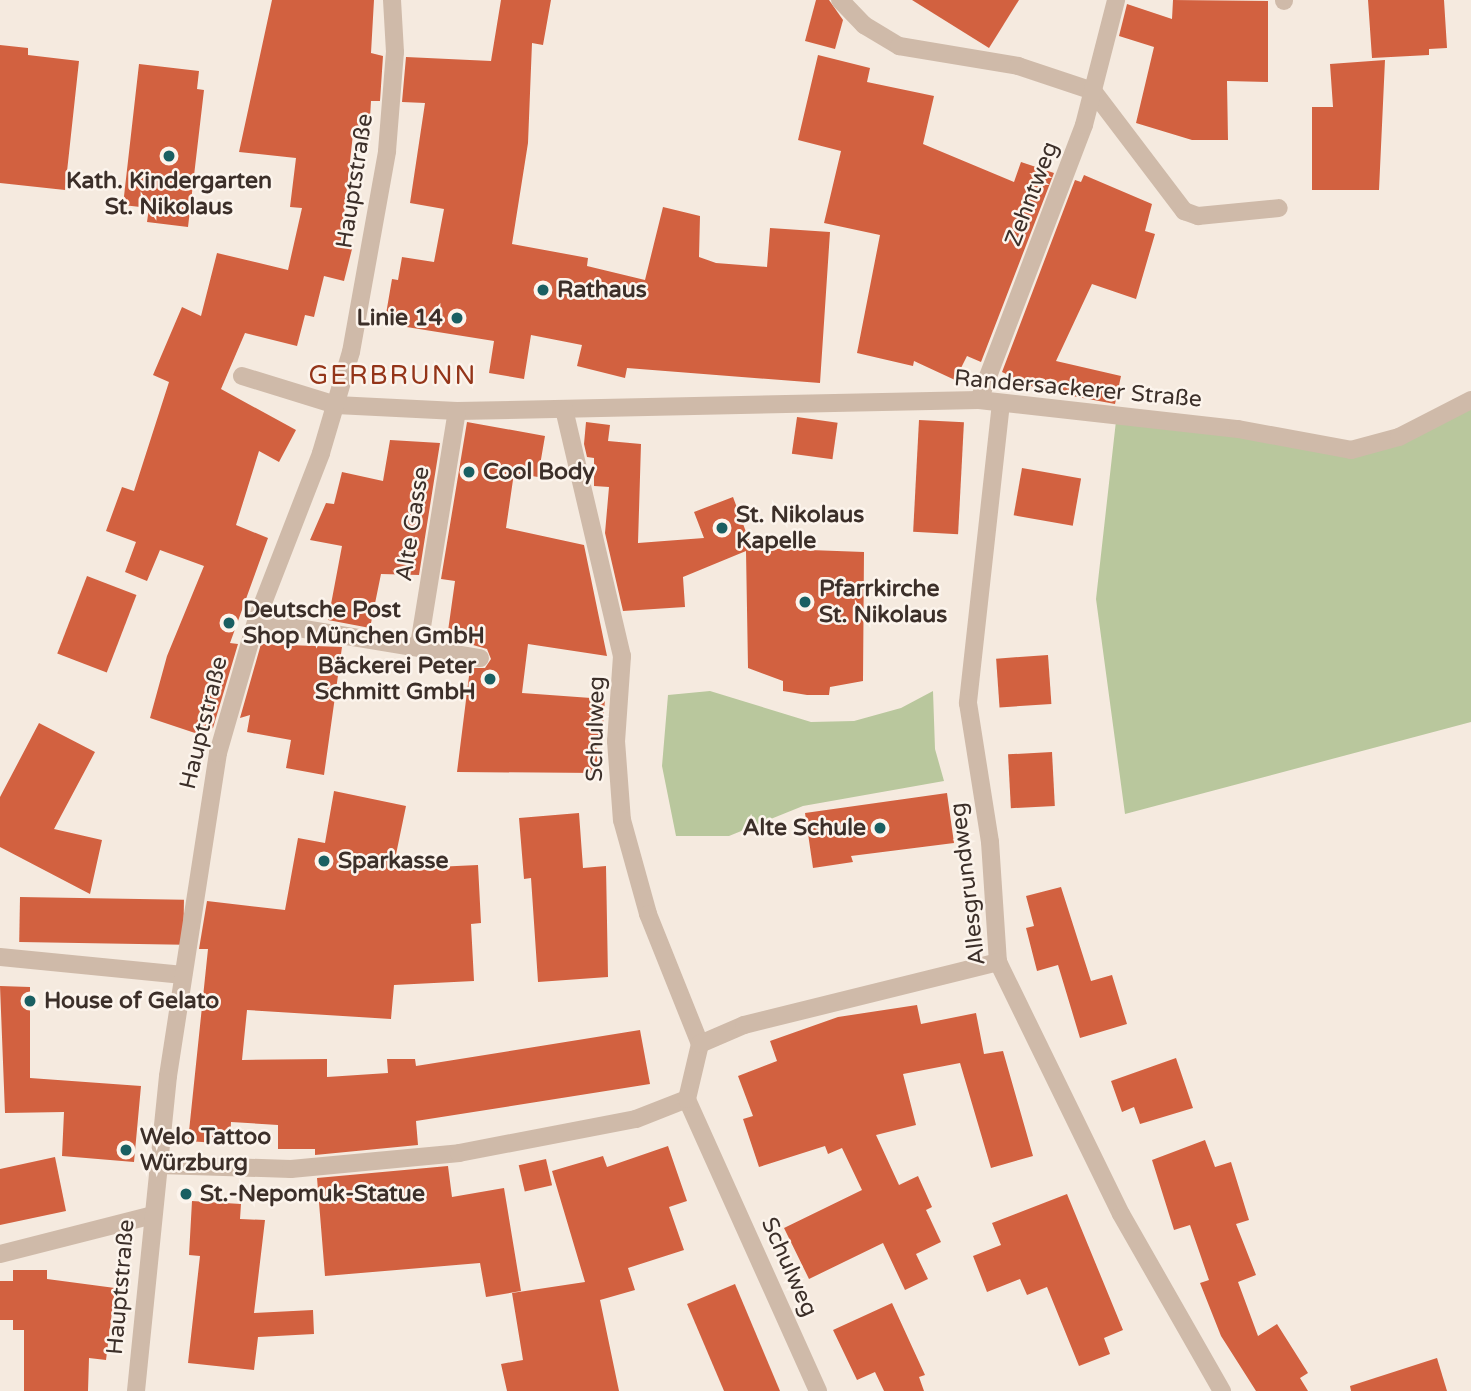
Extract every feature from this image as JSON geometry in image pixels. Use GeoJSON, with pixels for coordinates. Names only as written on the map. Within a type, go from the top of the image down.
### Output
{"type":"FeatureCollection","features":[{"type":"Feature","properties":{"kind":"street","name":"Hauptstraße"},"geometry":{"type":"LineString","coordinates":[[136,1391],[158,1165],[183,975],[218,753],[256,621],[336,405],[387,151],[395,52],[392,0]]}},
{"type":"Feature","properties":{"kind":"street"},"geometry":{"type":"LineString","coordinates":[[840,0],[864,25],[899,46],[1018,66],[1093,91],[1184,211],[1198,216],[1279,208]]}},
{"type":"Feature","properties":{"kind":"street","name":"Zehntweg"},"geometry":{"type":"LineString","coordinates":[[979,400],[1093,91],[1116,0]]}},
{"type":"Feature","properties":{"kind":"street","name":"Randersackerer Straße"},"geometry":{"type":"LineString","coordinates":[[242,376],[336,405],[457,411],[979,400],[1238,429],[1351,450],[1399,437],[1471,400]]}},
{"type":"Feature","properties":{"kind":"street","name":"Allesgrundweg"},"geometry":{"type":"LineString","coordinates":[[1002,404],[968,703],[990,842],[999,962],[1121,1214],[1222,1391]]}},
{"type":"Feature","properties":{"kind":"street","name":"Schulweg"},"geometry":{"type":"LineString","coordinates":[[564,409],[622,656],[616,741],[622,820],[648,914],[700,1044]]}},
{"type":"Feature","properties":{"kind":"street","name":"Alte Gasse"},"geometry":{"type":"LineString","coordinates":[[419,645],[457,411]]}},
{"type":"Feature","properties":{"kind":"street"},"geometry":{"type":"LineString","coordinates":[[256,621],[419,645],[480,657]]}},
{"type":"Feature","properties":{"kind":"street"},"geometry":{"type":"LineString","coordinates":[[0,957],[183,975]]}},
{"type":"Feature","properties":{"kind":"street"},"geometry":{"type":"LineString","coordinates":[[158,1165],[290,1169],[459,1153],[636,1119],[687,1100],[700,1044],[744,1025],[999,962]]}},
{"type":"Feature","properties":{"kind":"street","name":"Schulweg"},"geometry":{"type":"LineString","coordinates":[[687,1100],[818,1391]]}},
{"type":"Feature","properties":{"kind":"street"},"geometry":{"type":"LineString","coordinates":[[0,1254],[153,1215]]}},
{"type":"Feature","properties":{"kind":"green space"},"geometry":{"type":"Polygon","coordinates":[[[1471,400],[1471,722],[1125,814],[1096,599],[1117,412],[1351,450],[1471,400]]]}},
{"type":"Feature","properties":{"kind":"green space"},"geometry":{"type":"Polygon","coordinates":[[[710,691],[811,722],[854,721],[901,708],[933,691],[935,749],[944,781],[803,806],[729,836],[676,836],[662,766],[668,695],[710,691]]]}},
{"type":"Feature","properties":{"kind":"building"},"geometry":{"type":"Polygon","coordinates":[[[272,0],[374,0],[371,53],[383,56],[380,101],[371,101],[370,118],[363,117],[361,135],[353,134],[341,242],[353,245],[344,281],[324,276],[314,317],[305,315],[297,346],[245,333],[221,389],[296,430],[279,462],[259,451],[236,525],[268,538],[230,643],[238,644],[213,728],[198,734],[150,718],[167,656],[204,566],[160,550],[147,581],[125,572],[136,542],[106,531],[122,487],[134,491],[169,382],[153,375],[182,307],[201,316],[217,253],[288,270],[302,208],[290,207],[296,158],[239,152],[272,0]]]}},
{"type":"Feature","properties":{"kind":"building"},"geometry":{"type":"Polygon","coordinates":[[[501,0],[551,0],[543,45],[532,43],[528,143],[512,244],[588,258],[587,266],[645,280],[663,207],[700,216],[699,257],[716,263],[767,267],[770,228],[830,232],[820,383],[627,368],[625,378],[577,366],[582,345],[531,335],[524,379],[489,373],[494,341],[394,325],[386,314],[392,279],[398,280],[402,257],[434,262],[444,209],[410,203],[425,103],[402,102],[406,57],[491,61],[501,0]]]}},
{"type":"Feature","properties":{"kind":"building"},"geometry":{"type":"Polygon","coordinates":[[[816,0],[829,0],[843,20],[835,49],[805,41],[816,0]]]}},
{"type":"Feature","properties":{"kind":"building"},"geometry":{"type":"Polygon","coordinates":[[[912,0],[1019,0],[989,48],[912,0]]]}},
{"type":"Feature","properties":{"kind":"building"},"geometry":{"type":"Polygon","coordinates":[[[1173,0],[1268,1],[1268,82],[1227,81],[1228,140],[1192,140],[1136,123],[1154,47],[1119,36],[1127,4],[1172,19],[1173,0]]]}},
{"type":"Feature","properties":{"kind":"building"},"geometry":{"type":"Polygon","coordinates":[[[1368,0],[1444,0],[1447,48],[1429,49],[1429,55],[1372,58],[1368,0]]]}},
{"type":"Feature","properties":{"kind":"building"},"geometry":{"type":"Polygon","coordinates":[[[0,45],[28,48],[28,55],[79,61],[65,190],[0,183],[0,45]]]}},
{"type":"Feature","properties":{"kind":"building"},"geometry":{"type":"Polygon","coordinates":[[[818,55],[870,68],[867,82],[934,96],[923,144],[1014,182],[1021,162],[1054,173],[981,362],[967,356],[955,380],[914,361],[913,366],[857,353],[880,235],[824,223],[841,151],[798,140],[818,55]]]}},
{"type":"Feature","properties":{"kind":"building"},"geometry":{"type":"Polygon","coordinates":[[[1385,60],[1379,190],[1312,190],[1312,107],[1333,107],[1330,64],[1385,60]]]}},
{"type":"Feature","properties":{"kind":"building"},"geometry":{"type":"Polygon","coordinates":[[[139,64],[199,71],[197,89],[204,90],[188,227],[147,222],[149,208],[123,205],[139,64]]]}},
{"type":"Feature","properties":{"kind":"building"},"geometry":{"type":"Polygon","coordinates":[[[1084,175],[1152,204],[1145,231],[1155,234],[1136,299],[1092,284],[1056,361],[1121,376],[1115,404],[1040,390],[1002,372],[1075,180],[1081,182],[1084,175]]]}},
{"type":"Feature","properties":{"kind":"building"},"geometry":{"type":"Polygon","coordinates":[[[797,417],[838,423],[832,459],[792,454],[797,417]]]}},
{"type":"Feature","properties":{"kind":"building"},"geometry":{"type":"Polygon","coordinates":[[[919,420],[964,422],[958,534],[913,532],[919,420]]]}},
{"type":"Feature","properties":{"kind":"building"},"geometry":{"type":"Polygon","coordinates":[[[467,422],[545,436],[538,477],[514,473],[506,528],[584,545],[607,656],[528,644],[522,693],[605,699],[602,740],[596,740],[598,773],[457,772],[470,668],[485,668],[491,659],[487,649],[473,645],[475,635],[448,631],[455,581],[441,579],[467,422]]]}},
{"type":"Feature","properties":{"kind":"building"},"geometry":{"type":"Polygon","coordinates":[[[586,422],[610,425],[608,441],[641,444],[638,543],[704,538],[694,512],[733,497],[752,548],[864,552],[863,681],[830,687],[829,695],[807,695],[783,691],[783,681],[748,668],[746,551],[683,577],[685,607],[623,611],[605,533],[609,487],[594,486],[594,458],[587,457],[584,444],[586,422]]]}},
{"type":"Feature","properties":{"kind":"building"},"geometry":{"type":"Polygon","coordinates":[[[390,440],[440,443],[419,575],[381,574],[370,628],[328,620],[342,546],[310,540],[326,503],[334,504],[342,472],[383,481],[390,440]]]}},
{"type":"Feature","properties":{"kind":"building"},"geometry":{"type":"Polygon","coordinates":[[[1022,468],[1081,478],[1073,526],[1014,515],[1022,468]]]}},
{"type":"Feature","properties":{"kind":"building"},"geometry":{"type":"Polygon","coordinates":[[[87,576],[136,595],[107,672],[57,653],[87,576]]]}},
{"type":"Feature","properties":{"kind":"building"},"geometry":{"type":"Polygon","coordinates":[[[261,644],[342,647],[324,775],[286,768],[291,740],[247,732],[250,715],[240,718],[261,644]]]}},
{"type":"Feature","properties":{"kind":"building"},"geometry":{"type":"Polygon","coordinates":[[[1048,655],[1051,704],[1000,708],[996,659],[1048,655]]]}},
{"type":"Feature","properties":{"kind":"building"},"geometry":{"type":"Polygon","coordinates":[[[39,723],[95,752],[54,829],[102,840],[90,894],[0,847],[0,797],[39,723]]]}},
{"type":"Feature","properties":{"kind":"building"},"geometry":{"type":"Polygon","coordinates":[[[1052,752],[1055,806],[1011,808],[1008,754],[1052,752]]]}},
{"type":"Feature","properties":{"kind":"building"},"geometry":{"type":"Polygon","coordinates":[[[334,791],[406,806],[393,869],[478,865],[481,923],[471,924],[474,981],[394,985],[391,1019],[247,1010],[242,1060],[327,1059],[327,1077],[388,1073],[387,1059],[415,1059],[416,1066],[640,1030],[650,1084],[416,1121],[418,1145],[315,1155],[315,1149],[278,1149],[278,1125],[231,1122],[230,1144],[188,1141],[208,949],[199,949],[207,901],[285,910],[298,838],[325,843],[334,791]]]}},
{"type":"Feature","properties":{"kind":"building","name":"Alte Schule"},"geometry":{"type":"Polygon","coordinates":[[[947,793],[954,843],[851,856],[853,862],[813,868],[805,813],[947,793]]]}},
{"type":"Feature","properties":{"kind":"building"},"geometry":{"type":"Polygon","coordinates":[[[579,813],[583,868],[606,866],[608,977],[538,982],[531,878],[524,879],[519,818],[579,813]]]}},
{"type":"Feature","properties":{"kind":"building"},"geometry":{"type":"Polygon","coordinates":[[[1061,887],[1091,981],[1112,975],[1127,1024],[1080,1038],[1058,965],[1037,971],[1026,928],[1034,926],[1026,896],[1061,887]]]}},
{"type":"Feature","properties":{"kind":"building"},"geometry":{"type":"Polygon","coordinates":[[[20,897],[184,900],[183,945],[19,942],[20,897]]]}},
{"type":"Feature","properties":{"kind":"building"},"geometry":{"type":"Polygon","coordinates":[[[0,986],[30,987],[30,1078],[141,1086],[134,1162],[62,1156],[64,1112],[5,1113],[0,986]]]}},
{"type":"Feature","properties":{"kind":"building"},"geometry":{"type":"Polygon","coordinates":[[[917,1005],[921,1024],[976,1013],[984,1054],[1003,1051],[1033,1156],[991,1168],[960,1063],[903,1074],[916,1125],[876,1135],[899,1185],[918,1176],[932,1207],[926,1210],[941,1242],[916,1254],[928,1279],[905,1290],[883,1243],[809,1279],[784,1228],[862,1190],[842,1148],[828,1154],[825,1146],[759,1167],[743,1119],[753,1116],[738,1076],[777,1061],[770,1041],[838,1017],[917,1005]]]}},
{"type":"Feature","properties":{"kind":"building"},"geometry":{"type":"Polygon","coordinates":[[[1176,1058],[1193,1108],[1140,1124],[1134,1107],[1122,1112],[1111,1081],[1176,1058]]]}},
{"type":"Feature","properties":{"kind":"building"},"geometry":{"type":"Polygon","coordinates":[[[1205,1140],[1215,1167],[1231,1162],[1249,1220],[1236,1224],[1256,1275],[1238,1282],[1258,1336],[1277,1324],[1308,1373],[1300,1378],[1308,1391],[1256,1391],[1221,1336],[1200,1283],[1209,1280],[1190,1225],[1174,1230],[1152,1160],[1205,1140]]]}},
{"type":"Feature","properties":{"kind":"building"},"geometry":{"type":"Polygon","coordinates":[[[668,1146],[687,1201],[669,1207],[684,1250],[628,1268],[635,1290],[600,1300],[619,1391],[507,1391],[501,1364],[523,1360],[512,1293],[585,1282],[552,1171],[603,1156],[607,1167],[668,1146]]]}},
{"type":"Feature","properties":{"kind":"building"},"geometry":{"type":"Polygon","coordinates":[[[55,1157],[66,1211],[0,1225],[0,1169],[55,1157]]]}},
{"type":"Feature","properties":{"kind":"building"},"geometry":{"type":"Polygon","coordinates":[[[546,1159],[552,1185],[525,1192],[519,1165],[546,1159]]]}},
{"type":"Feature","properties":{"kind":"building"},"geometry":{"type":"Polygon","coordinates":[[[448,1166],[452,1197],[504,1188],[521,1291],[486,1297],[480,1263],[325,1276],[317,1178],[448,1166]]]}},
{"type":"Feature","properties":{"kind":"building"},"geometry":{"type":"Polygon","coordinates":[[[1067,1194],[1123,1330],[1104,1338],[1110,1354],[1079,1366],[1047,1287],[1027,1295],[1020,1279],[987,1292],[973,1256],[1001,1245],[992,1223],[1067,1194]]]}},
{"type":"Feature","properties":{"kind":"building"},"geometry":{"type":"Polygon","coordinates":[[[192,1201],[241,1204],[240,1219],[265,1220],[254,1313],[313,1310],[314,1334],[258,1337],[254,1370],[188,1363],[200,1256],[189,1255],[192,1201]]]}},
{"type":"Feature","properties":{"kind":"building"},"geometry":{"type":"Polygon","coordinates":[[[13,1270],[47,1270],[47,1279],[115,1288],[106,1360],[89,1358],[88,1391],[24,1391],[24,1330],[13,1330],[13,1320],[0,1320],[0,1281],[13,1281],[13,1270]]]}},
{"type":"Feature","properties":{"kind":"building"},"geometry":{"type":"Polygon","coordinates":[[[735,1284],[780,1391],[724,1391],[687,1304],[735,1284]]]}},
{"type":"Feature","properties":{"kind":"building"},"geometry":{"type":"Polygon","coordinates":[[[892,1303],[925,1375],[919,1377],[924,1391],[884,1391],[875,1372],[857,1380],[833,1330],[892,1303]]]}},
{"type":"Feature","properties":{"kind":"building"},"geometry":{"type":"Polygon","coordinates":[[[1437,1358],[1447,1391],[1351,1391],[1350,1386],[1437,1358]]]}},
{"type":"Feature","properties":{"kind":"place","name":"Kath. Kindergarten St. Nikolaus"},"geometry":{"type":"Point","coordinates":[169,156]}},
{"type":"Feature","properties":{"kind":"place","name":"Rathaus"},"geometry":{"type":"Point","coordinates":[543,290]}},
{"type":"Feature","properties":{"kind":"place","name":"Linie 14"},"geometry":{"type":"Point","coordinates":[457,318]}},
{"type":"Feature","properties":{"kind":"place","name":"Cool Body"},"geometry":{"type":"Point","coordinates":[469,472]}},
{"type":"Feature","properties":{"kind":"place","name":"St. Nikolaus Kapelle"},"geometry":{"type":"Point","coordinates":[722,528]}},
{"type":"Feature","properties":{"kind":"place","name":"Pfarrkirche St. Nikolaus"},"geometry":{"type":"Point","coordinates":[805,602]}},
{"type":"Feature","properties":{"kind":"place","name":"Deutsche Post Shop München GmbH"},"geometry":{"type":"Point","coordinates":[229,623]}},
{"type":"Feature","properties":{"kind":"place","name":"Bäckerei Peter Schmitt GmbH"},"geometry":{"type":"Point","coordinates":[490,679]}},
{"type":"Feature","properties":{"kind":"place","name":"Alte Schule"},"geometry":{"type":"Point","coordinates":[880,828]}},
{"type":"Feature","properties":{"kind":"place","name":"Sparkasse"},"geometry":{"type":"Point","coordinates":[324,861]}},
{"type":"Feature","properties":{"kind":"place","name":"House of Gelato"},"geometry":{"type":"Point","coordinates":[30,1001]}},
{"type":"Feature","properties":{"kind":"place","name":"Welo Tattoo Würzburg"},"geometry":{"type":"Point","coordinates":[126,1150]}},
{"type":"Feature","properties":{"kind":"place","name":"St.-Nepomuk-Statue"},"geometry":{"type":"Point","coordinates":[186,1194]}},
{"type":"Feature","properties":{"kind":"district","name":"GERBRUNN"},"geometry":{"type":"Point","coordinates":[393,376]}}]}
